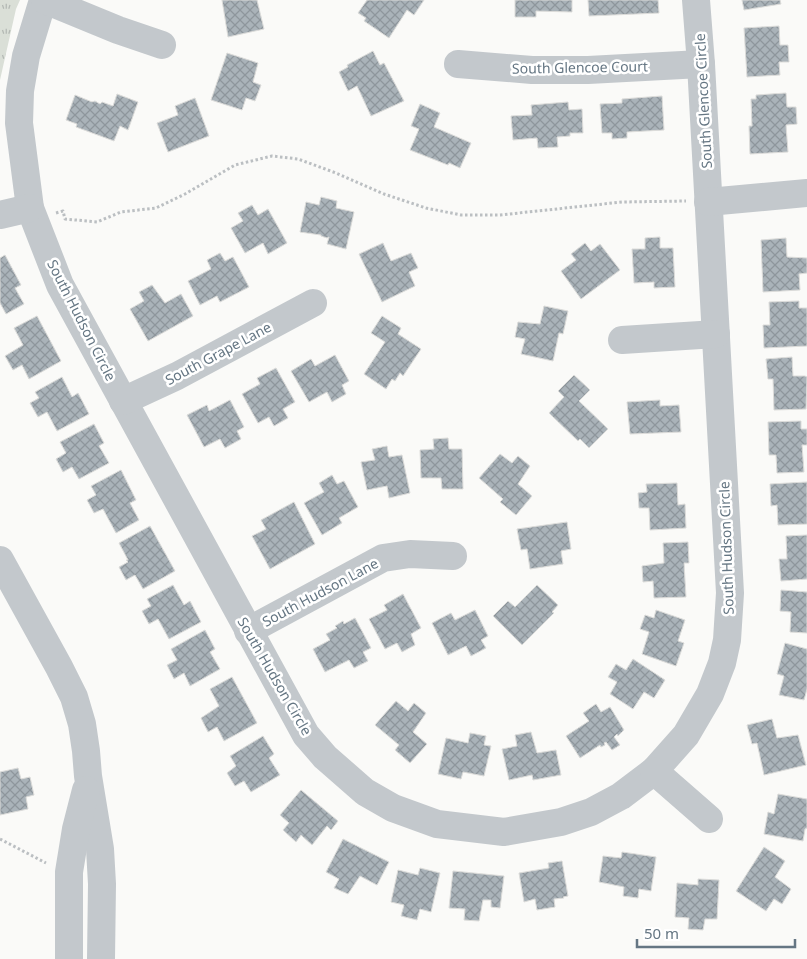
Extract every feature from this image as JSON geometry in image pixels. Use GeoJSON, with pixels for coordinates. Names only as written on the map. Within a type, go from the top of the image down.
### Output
{"type":"FeatureCollection","features":[{"type":"Feature","properties":{"kind":"street"},"geometry":{"type":"LineString","coordinates":[[0,215],[32,214],[19,123],[20,91],[26,56],[44,0],[118,30],[162,45]]}},
{"type":"Feature","properties":{"kind":"street","name":"South Glencoe Circle"},"geometry":{"type":"LineString","coordinates":[[696,0],[708,202]]}},
{"type":"Feature","properties":{"kind":"street","name":"South Glencoe Court"},"geometry":{"type":"LineString","coordinates":[[458,64],[532,70],[588,70],[701,64]]}},
{"type":"Feature","properties":{"kind":"street"},"geometry":{"type":"LineString","coordinates":[[708,202],[807,193]]}},
{"type":"Feature","properties":{"kind":"street","name":"South Hudson Circle"},"geometry":{"type":"LineString","coordinates":[[32,214],[60,285],[306,735],[325,757],[365,792],[393,808],[437,824],[504,832],[560,822],[592,812],[621,796],[654,771],[686,735],[710,694],[722,663],[727,640],[730,593],[708,202]]}},
{"type":"Feature","properties":{"kind":"street","name":"South Grape Lane"},"geometry":{"type":"LineString","coordinates":[[123,401],[177,376],[313,303]]}},
{"type":"Feature","properties":{"kind":"street"},"geometry":{"type":"LineString","coordinates":[[622,340],[716,334]]}},
{"type":"Feature","properties":{"kind":"street","name":"South Hudson Lane"},"geometry":{"type":"LineString","coordinates":[[248,631],[383,558],[410,554],[453,556]]}},
{"type":"Feature","properties":{"kind":"street"},"geometry":{"type":"LineString","coordinates":[[0,560],[59,667],[74,697],[82,724],[102,864],[101,959]]}},
{"type":"Feature","properties":{"kind":"street"},"geometry":{"type":"LineString","coordinates":[[654,771],[709,819]]}},
{"type":"Feature","properties":{"kind":"street"},"geometry":{"type":"LineString","coordinates":[[69,959],[70,865],[88,776]]}},
{"type":"Feature","properties":{"kind":"path"},"geometry":{"type":"LineString","coordinates":[[32,214],[63,211],[65,219],[98,222],[121,212],[156,208],[236,165],[272,156],[298,159],[418,206],[461,215],[500,215],[622,202],[708,202]]}},
{"type":"Feature","properties":{"kind":"path"},"geometry":{"type":"LineString","coordinates":[[0,839],[48,864],[48,870]]}},
{"type":"Feature","properties":{"kind":"green space"},"geometry":{"type":"Polygon","coordinates":[[[0,0],[20,0],[16,9],[0,80],[0,0]]]}},
{"type":"Feature","properties":{"kind":"building"},"geometry":{"type":"Polygon","coordinates":[[[222,0],[257,0],[264,29],[228,37],[222,0]]]}},
{"type":"Feature","properties":{"kind":"building"},"geometry":{"type":"Polygon","coordinates":[[[367,0],[424,0],[414,15],[407,10],[389,38],[364,21],[366,18],[358,13],[367,0]]]}},
{"type":"Feature","properties":{"kind":"building"},"geometry":{"type":"Polygon","coordinates":[[[515,0],[572,0],[572,12],[536,11],[536,17],[515,17],[515,0]]]}},
{"type":"Feature","properties":{"kind":"building"},"geometry":{"type":"Polygon","coordinates":[[[588,0],[658,0],[659,13],[589,16],[588,0]]]}},
{"type":"Feature","properties":{"kind":"building"},"geometry":{"type":"Polygon","coordinates":[[[742,0],[780,0],[781,4],[744,10],[742,0]]]}},
{"type":"Feature","properties":{"kind":"building"},"geometry":{"type":"Polygon","coordinates":[[[779,26],[780,45],[788,45],[789,62],[779,62],[780,75],[747,77],[744,28],[779,26]]]}},
{"type":"Feature","properties":{"kind":"building"},"geometry":{"type":"Polygon","coordinates":[[[373,51],[380,65],[384,63],[404,101],[371,116],[357,86],[348,91],[339,72],[348,67],[347,65],[373,51]]]}},
{"type":"Feature","properties":{"kind":"building"},"geometry":{"type":"Polygon","coordinates":[[[227,53],[258,63],[253,82],[261,85],[255,101],[246,98],[242,110],[211,100],[227,53]]]}},
{"type":"Feature","properties":{"kind":"building"},"geometry":{"type":"Polygon","coordinates":[[[786,93],[787,107],[796,107],[797,124],[786,125],[788,152],[750,154],[749,126],[752,126],[751,99],[756,99],[756,95],[786,93]]]}},
{"type":"Feature","properties":{"kind":"building"},"geometry":{"type":"Polygon","coordinates":[[[117,94],[138,102],[128,130],[120,126],[114,141],[76,127],[77,124],[66,120],[75,95],[92,102],[95,101],[100,104],[102,102],[113,106],[117,94]]]}},
{"type":"Feature","properties":{"kind":"building"},"geometry":{"type":"Polygon","coordinates":[[[662,96],[664,130],[627,132],[627,138],[612,139],[612,133],[602,133],[600,104],[622,103],[622,99],[662,96]]]}},
{"type":"Feature","properties":{"kind":"building"},"geometry":{"type":"Polygon","coordinates":[[[195,98],[209,136],[168,152],[157,123],[178,115],[175,106],[195,98]]]}},
{"type":"Feature","properties":{"kind":"building"},"geometry":{"type":"Polygon","coordinates":[[[568,102],[569,110],[582,109],[583,133],[570,133],[570,136],[557,137],[558,147],[538,148],[537,138],[513,140],[511,116],[532,115],[531,105],[568,102]]]}},
{"type":"Feature","properties":{"kind":"building"},"geometry":{"type":"Polygon","coordinates":[[[420,104],[440,113],[434,127],[471,143],[460,168],[410,150],[419,129],[411,126],[420,104]]]}},
{"type":"Feature","properties":{"kind":"building"},"geometry":{"type":"Polygon","coordinates":[[[321,197],[337,201],[336,208],[354,212],[346,249],[327,244],[329,237],[300,232],[306,202],[319,205],[321,197]]]}},
{"type":"Feature","properties":{"kind":"building"},"geometry":{"type":"Polygon","coordinates":[[[252,205],[258,215],[268,209],[287,243],[268,254],[263,243],[245,253],[231,228],[243,221],[238,213],[252,205]]]}},
{"type":"Feature","properties":{"kind":"building"},"geometry":{"type":"Polygon","coordinates":[[[660,237],[660,248],[673,248],[675,287],[654,288],[654,282],[634,283],[632,249],[645,249],[645,238],[660,237]]]}},
{"type":"Feature","properties":{"kind":"building"},"geometry":{"type":"Polygon","coordinates":[[[786,238],[787,257],[807,258],[807,273],[799,274],[800,290],[763,292],[761,240],[786,238]]]}},
{"type":"Feature","properties":{"kind":"building"},"geometry":{"type":"Polygon","coordinates":[[[383,243],[391,261],[411,253],[418,268],[409,272],[415,286],[382,302],[359,254],[383,243]]]}},
{"type":"Feature","properties":{"kind":"building"},"geometry":{"type":"Polygon","coordinates":[[[585,243],[591,251],[600,244],[620,270],[581,299],[561,271],[576,260],[571,254],[585,243]]]}},
{"type":"Feature","properties":{"kind":"building"},"geometry":{"type":"Polygon","coordinates":[[[220,253],[225,261],[233,257],[249,287],[220,302],[217,296],[200,305],[188,281],[211,269],[207,260],[220,253]]]}},
{"type":"Feature","properties":{"kind":"building"},"geometry":{"type":"Polygon","coordinates":[[[5,255],[21,285],[15,288],[24,304],[6,314],[0,303],[0,258],[5,255]]]}},
{"type":"Feature","properties":{"kind":"building"},"geometry":{"type":"Polygon","coordinates":[[[152,285],[165,303],[181,294],[193,316],[148,341],[130,309],[144,301],[139,292],[152,285]]]}},
{"type":"Feature","properties":{"kind":"building"},"geometry":{"type":"Polygon","coordinates":[[[799,301],[799,308],[807,308],[807,346],[764,348],[763,325],[770,325],[769,302],[799,301]]]}},
{"type":"Feature","properties":{"kind":"building"},"geometry":{"type":"Polygon","coordinates":[[[544,306],[568,311],[563,334],[559,333],[553,361],[521,354],[525,339],[515,337],[518,322],[540,324],[544,306]]]}},
{"type":"Feature","properties":{"kind":"building"},"geometry":{"type":"Polygon","coordinates":[[[37,316],[61,361],[29,379],[22,365],[13,370],[5,356],[23,345],[14,328],[37,316]]]}},
{"type":"Feature","properties":{"kind":"building"},"geometry":{"type":"Polygon","coordinates":[[[382,316],[401,328],[398,334],[421,349],[403,376],[400,373],[395,381],[392,379],[386,389],[364,374],[385,342],[371,333],[382,316]]]}},
{"type":"Feature","properties":{"kind":"building"},"geometry":{"type":"Polygon","coordinates":[[[335,355],[349,381],[342,385],[346,394],[332,402],[327,392],[309,402],[291,371],[311,359],[315,366],[335,355]]]}},
{"type":"Feature","properties":{"kind":"building"},"geometry":{"type":"Polygon","coordinates":[[[792,357],[793,376],[807,377],[806,409],[774,410],[773,379],[768,379],[766,359],[792,357]]]}},
{"type":"Feature","properties":{"kind":"building"},"geometry":{"type":"Polygon","coordinates":[[[276,368],[295,402],[283,409],[288,418],[274,426],[269,417],[258,423],[242,394],[260,384],[257,378],[276,368]]]}},
{"type":"Feature","properties":{"kind":"building"},"geometry":{"type":"Polygon","coordinates":[[[574,375],[590,390],[579,401],[608,429],[589,448],[580,439],[578,441],[549,413],[564,397],[558,391],[574,375]]]}},
{"type":"Feature","properties":{"kind":"building"},"geometry":{"type":"Polygon","coordinates":[[[62,377],[72,397],[78,393],[89,414],[57,431],[47,412],[38,417],[30,403],[39,398],[35,392],[62,377]]]}},
{"type":"Feature","properties":{"kind":"building"},"geometry":{"type":"Polygon","coordinates":[[[230,400],[244,427],[237,431],[241,439],[225,448],[220,439],[204,447],[187,415],[207,405],[209,411],[230,400]]]}},
{"type":"Feature","properties":{"kind":"building"},"geometry":{"type":"Polygon","coordinates":[[[660,400],[660,406],[679,405],[681,432],[630,434],[627,402],[660,400]]]}},
{"type":"Feature","properties":{"kind":"building"},"geometry":{"type":"Polygon","coordinates":[[[801,421],[801,429],[807,429],[807,445],[802,445],[804,472],[777,473],[776,455],[769,455],[768,422],[801,421]]]}},
{"type":"Feature","properties":{"kind":"building"},"geometry":{"type":"Polygon","coordinates":[[[94,424],[104,443],[99,446],[109,463],[79,479],[72,467],[63,472],[56,459],[66,453],[60,442],[94,424]]]}},
{"type":"Feature","properties":{"kind":"building"},"geometry":{"type":"Polygon","coordinates":[[[448,438],[449,449],[462,449],[463,489],[442,489],[441,478],[421,478],[420,450],[434,449],[433,439],[448,438]]]}},
{"type":"Feature","properties":{"kind":"building"},"geometry":{"type":"Polygon","coordinates":[[[387,446],[389,457],[402,455],[410,493],[389,498],[387,486],[367,490],[361,462],[375,460],[372,449],[387,446]]]}},
{"type":"Feature","properties":{"kind":"building"},"geometry":{"type":"Polygon","coordinates":[[[500,454],[512,463],[518,456],[530,466],[518,484],[532,496],[516,515],[500,502],[503,499],[479,478],[500,454]]]}},
{"type":"Feature","properties":{"kind":"building"},"geometry":{"type":"Polygon","coordinates":[[[121,470],[136,500],[130,503],[139,520],[116,533],[103,509],[94,513],[87,500],[96,495],[91,486],[121,470]]]}},
{"type":"Feature","properties":{"kind":"building"},"geometry":{"type":"Polygon","coordinates":[[[332,475],[337,484],[344,481],[358,507],[339,518],[342,523],[322,535],[304,503],[324,492],[319,483],[332,475]]]}},
{"type":"Feature","properties":{"kind":"building"},"geometry":{"type":"Polygon","coordinates":[[[807,482],[807,524],[778,525],[777,505],[771,506],[770,484],[807,482]]]}},
{"type":"Feature","properties":{"kind":"building"},"geometry":{"type":"Polygon","coordinates":[[[677,483],[678,505],[685,504],[686,528],[650,530],[649,508],[639,508],[638,493],[647,492],[646,484],[677,483]]]}},
{"type":"Feature","properties":{"kind":"building"},"geometry":{"type":"Polygon","coordinates":[[[294,502],[315,544],[270,569],[252,536],[266,529],[261,520],[294,502]]]}},
{"type":"Feature","properties":{"kind":"building"},"geometry":{"type":"Polygon","coordinates":[[[567,522],[571,549],[561,551],[563,564],[530,569],[527,549],[521,550],[517,529],[567,522]]]}},
{"type":"Feature","properties":{"kind":"building"},"geometry":{"type":"Polygon","coordinates":[[[150,526],[175,571],[143,589],[135,575],[126,580],[119,567],[128,562],[126,560],[128,560],[119,543],[150,526]]]}},
{"type":"Feature","properties":{"kind":"building"},"geometry":{"type":"Polygon","coordinates":[[[807,535],[807,579],[781,581],[779,559],[787,559],[786,536],[807,535]]]}},
{"type":"Feature","properties":{"kind":"building"},"geometry":{"type":"Polygon","coordinates":[[[688,542],[689,563],[684,563],[686,597],[654,598],[653,581],[643,582],[642,566],[664,563],[663,543],[688,542]]]}},
{"type":"Feature","properties":{"kind":"building"},"geometry":{"type":"Polygon","coordinates":[[[173,585],[184,605],[190,601],[201,622],[169,639],[158,619],[149,624],[142,611],[151,606],[147,599],[173,585]]]}},
{"type":"Feature","properties":{"kind":"building"},"geometry":{"type":"Polygon","coordinates":[[[537,585],[558,605],[552,612],[554,613],[522,645],[493,616],[508,601],[515,607],[537,585]]]}},
{"type":"Feature","properties":{"kind":"building"},"geometry":{"type":"Polygon","coordinates":[[[781,590],[807,592],[807,633],[790,632],[791,612],[780,611],[781,590]]]}},
{"type":"Feature","properties":{"kind":"building"},"geometry":{"type":"Polygon","coordinates":[[[403,594],[421,628],[411,634],[415,645],[402,652],[397,643],[385,649],[369,619],[387,610],[384,605],[403,594]]]}},
{"type":"Feature","properties":{"kind":"building"},"geometry":{"type":"Polygon","coordinates":[[[475,610],[488,636],[481,640],[486,648],[471,656],[466,646],[448,655],[432,623],[451,613],[455,620],[475,610]]]}},
{"type":"Feature","properties":{"kind":"building"},"geometry":{"type":"Polygon","coordinates":[[[656,610],[685,620],[678,641],[684,643],[676,666],[642,654],[649,632],[640,629],[645,615],[654,618],[656,610]]]}},
{"type":"Feature","properties":{"kind":"building"},"geometry":{"type":"Polygon","coordinates":[[[355,618],[371,648],[363,652],[368,661],[354,668],[349,660],[325,672],[313,649],[330,640],[326,634],[337,628],[335,626],[343,621],[344,624],[355,618]]]}},
{"type":"Feature","properties":{"kind":"building"},"geometry":{"type":"Polygon","coordinates":[[[205,630],[215,649],[210,652],[220,669],[190,686],[184,673],[174,679],[167,665],[177,660],[171,649],[205,630]]]}},
{"type":"Feature","properties":{"kind":"building"},"geometry":{"type":"Polygon","coordinates":[[[785,643],[807,649],[807,689],[804,700],[779,695],[784,676],[777,674],[785,643]]]}},
{"type":"Feature","properties":{"kind":"building"},"geometry":{"type":"Polygon","coordinates":[[[633,659],[665,680],[654,698],[644,692],[633,709],[610,694],[617,682],[608,677],[616,664],[626,670],[633,659]]]}},
{"type":"Feature","properties":{"kind":"building"},"geometry":{"type":"Polygon","coordinates":[[[232,677],[257,723],[224,741],[217,727],[208,732],[201,718],[219,706],[210,689],[232,677]]]}},
{"type":"Feature","properties":{"kind":"building"},"geometry":{"type":"Polygon","coordinates":[[[396,701],[408,711],[414,703],[426,713],[413,732],[427,744],[410,763],[395,750],[399,745],[375,725],[396,701]]]}},
{"type":"Feature","properties":{"kind":"building"},"geometry":{"type":"Polygon","coordinates":[[[596,704],[601,712],[610,707],[624,730],[614,737],[620,745],[612,750],[606,742],[604,743],[605,745],[601,747],[600,745],[580,758],[566,736],[589,721],[583,713],[596,704]]]}},
{"type":"Feature","properties":{"kind":"building"},"geometry":{"type":"Polygon","coordinates":[[[772,719],[777,738],[798,735],[806,765],[764,775],[757,743],[752,744],[747,725],[772,719]]]}},
{"type":"Feature","properties":{"kind":"building"},"geometry":{"type":"Polygon","coordinates":[[[531,732],[537,753],[556,750],[561,775],[533,780],[532,775],[509,780],[502,749],[517,746],[515,735],[531,732]]]}},
{"type":"Feature","properties":{"kind":"building"},"geometry":{"type":"Polygon","coordinates":[[[470,733],[486,736],[484,745],[491,746],[484,776],[463,772],[461,779],[438,774],[446,738],[468,743],[470,733]]]}},
{"type":"Feature","properties":{"kind":"building"},"geometry":{"type":"Polygon","coordinates":[[[263,736],[274,754],[269,758],[280,775],[251,792],[244,781],[235,786],[227,773],[236,766],[230,756],[263,736]]]}},
{"type":"Feature","properties":{"kind":"building"},"geometry":{"type":"Polygon","coordinates":[[[18,768],[21,779],[30,777],[34,795],[26,797],[28,809],[0,815],[0,772],[18,768]]]}},
{"type":"Feature","properties":{"kind":"building"},"geometry":{"type":"Polygon","coordinates":[[[301,790],[338,821],[331,830],[327,826],[312,845],[301,835],[296,842],[283,830],[289,823],[280,815],[301,790]]]}},
{"type":"Feature","properties":{"kind":"building"},"geometry":{"type":"Polygon","coordinates":[[[778,794],[807,799],[807,828],[805,829],[803,841],[764,834],[768,812],[774,814],[778,794]]]}},
{"type":"Feature","properties":{"kind":"building"},"geometry":{"type":"Polygon","coordinates":[[[343,839],[389,862],[377,885],[360,876],[348,894],[334,888],[339,879],[326,872],[343,839]]]}},
{"type":"Feature","properties":{"kind":"building"},"geometry":{"type":"Polygon","coordinates":[[[764,847],[785,861],[775,877],[791,889],[782,904],[774,899],[766,911],[736,891],[764,847]]]}},
{"type":"Feature","properties":{"kind":"building"},"geometry":{"type":"Polygon","coordinates":[[[622,852],[656,857],[651,891],[639,889],[638,898],[623,896],[624,887],[599,882],[603,856],[621,858],[622,852]]]}},
{"type":"Feature","properties":{"kind":"building"},"geometry":{"type":"Polygon","coordinates":[[[562,861],[568,896],[554,899],[555,907],[537,910],[535,899],[524,902],[519,873],[549,868],[548,863],[562,861]]]}},
{"type":"Feature","properties":{"kind":"building"},"geometry":{"type":"Polygon","coordinates":[[[420,868],[440,873],[431,912],[420,909],[417,920],[401,916],[404,905],[391,902],[398,870],[418,875],[420,868]]]}},
{"type":"Feature","properties":{"kind":"building"},"geometry":{"type":"Polygon","coordinates":[[[453,871],[504,876],[500,908],[491,907],[491,900],[483,900],[479,921],[464,920],[465,909],[449,908],[453,871]]]}},
{"type":"Feature","properties":{"kind":"building"},"geometry":{"type":"Polygon","coordinates":[[[698,879],[719,880],[717,919],[705,919],[703,930],[688,929],[689,918],[675,917],[677,883],[698,885],[698,879]]]}}]}
